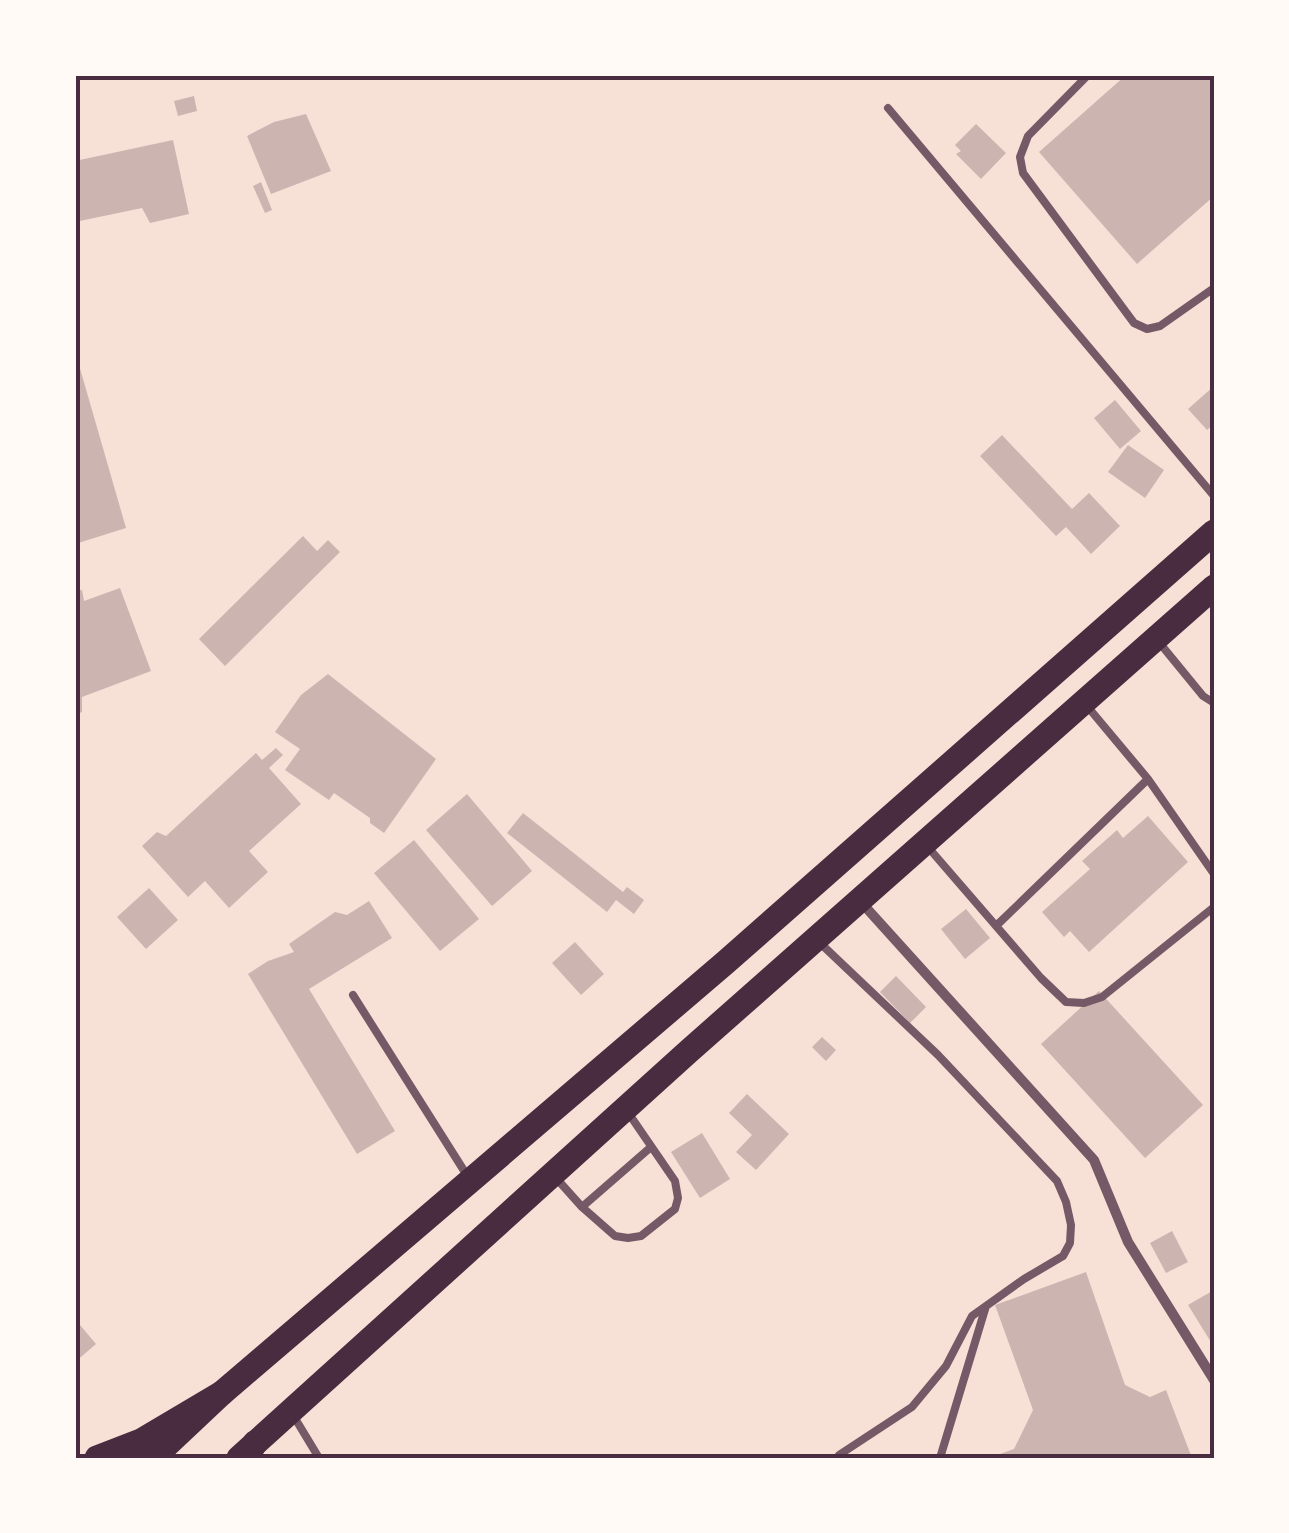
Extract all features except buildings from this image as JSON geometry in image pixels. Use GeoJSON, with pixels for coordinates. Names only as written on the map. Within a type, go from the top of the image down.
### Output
{"type":"FeatureCollection","features":[{"type":"Feature","properties":{"kind":"main road"},"geometry":{"type":"LineString","coordinates":[[153,1458],[222,1393],[726,962],[1214,532]]}},
{"type":"Feature","properties":{"kind":"main road"},"geometry":{"type":"LineString","coordinates":[[247,1453],[552,1174],[1214,587]]}},
{"type":"Feature","properties":{"kind":"main road"},"geometry":{"type":"LineString","coordinates":[[97,1458],[141,1441],[222,1393]]}},
{"type":"Feature","properties":{"kind":"street"},"geometry":{"type":"LineString","coordinates":[[860,900],[1094,1160],[1128,1242],[1214,1380]]}},
{"type":"Feature","properties":{"kind":"lane"},"geometry":{"type":"LineString","coordinates":[[1088,75],[1028,136],[1020,157],[1023,173],[1134,323],[1147,329],[1160,326],[1214,288]]}},
{"type":"Feature","properties":{"kind":"lane"},"geometry":{"type":"LineString","coordinates":[[888,108],[1214,496]]}},
{"type":"Feature","properties":{"kind":"lane"},"geometry":{"type":"LineString","coordinates":[[1155,638],[1203,696],[1214,703]]}},
{"type":"Feature","properties":{"kind":"lane"},"geometry":{"type":"LineString","coordinates":[[1084,702],[1148,779],[1214,874]]}},
{"type":"Feature","properties":{"kind":"lane"},"geometry":{"type":"LineString","coordinates":[[996,926],[1148,779]]}},
{"type":"Feature","properties":{"kind":"lane"},"geometry":{"type":"LineString","coordinates":[[924,843],[1066,1002],[1084,1003],[1102,997],[1214,907]]}},
{"type":"Feature","properties":{"kind":"lane"},"geometry":{"type":"LineString","coordinates":[[816,938],[938,1056],[1056,1181],[1071,1225],[1070,1243],[1062,1256],[972,1316],[946,1366],[912,1407],[839,1455]]}},
{"type":"Feature","properties":{"kind":"lane"},"geometry":{"type":"LineString","coordinates":[[353,996],[470,1181]]}},
{"type":"Feature","properties":{"kind":"lane"},"geometry":{"type":"LineString","coordinates":[[552,1174],[615,1236],[641,1236],[675,1209],[675,1182],[626,1108]]}},
{"type":"Feature","properties":{"kind":"lane"},"geometry":{"type":"LineString","coordinates":[[582,1207],[651,1146]]}},
{"type":"Feature","properties":{"kind":"lane"},"geometry":{"type":"LineString","coordinates":[[940,1458],[986,1306]]}},
{"type":"Feature","properties":{"kind":"lane"},"geometry":{"type":"LineString","coordinates":[[290,1412],[319,1458]]}}]}
